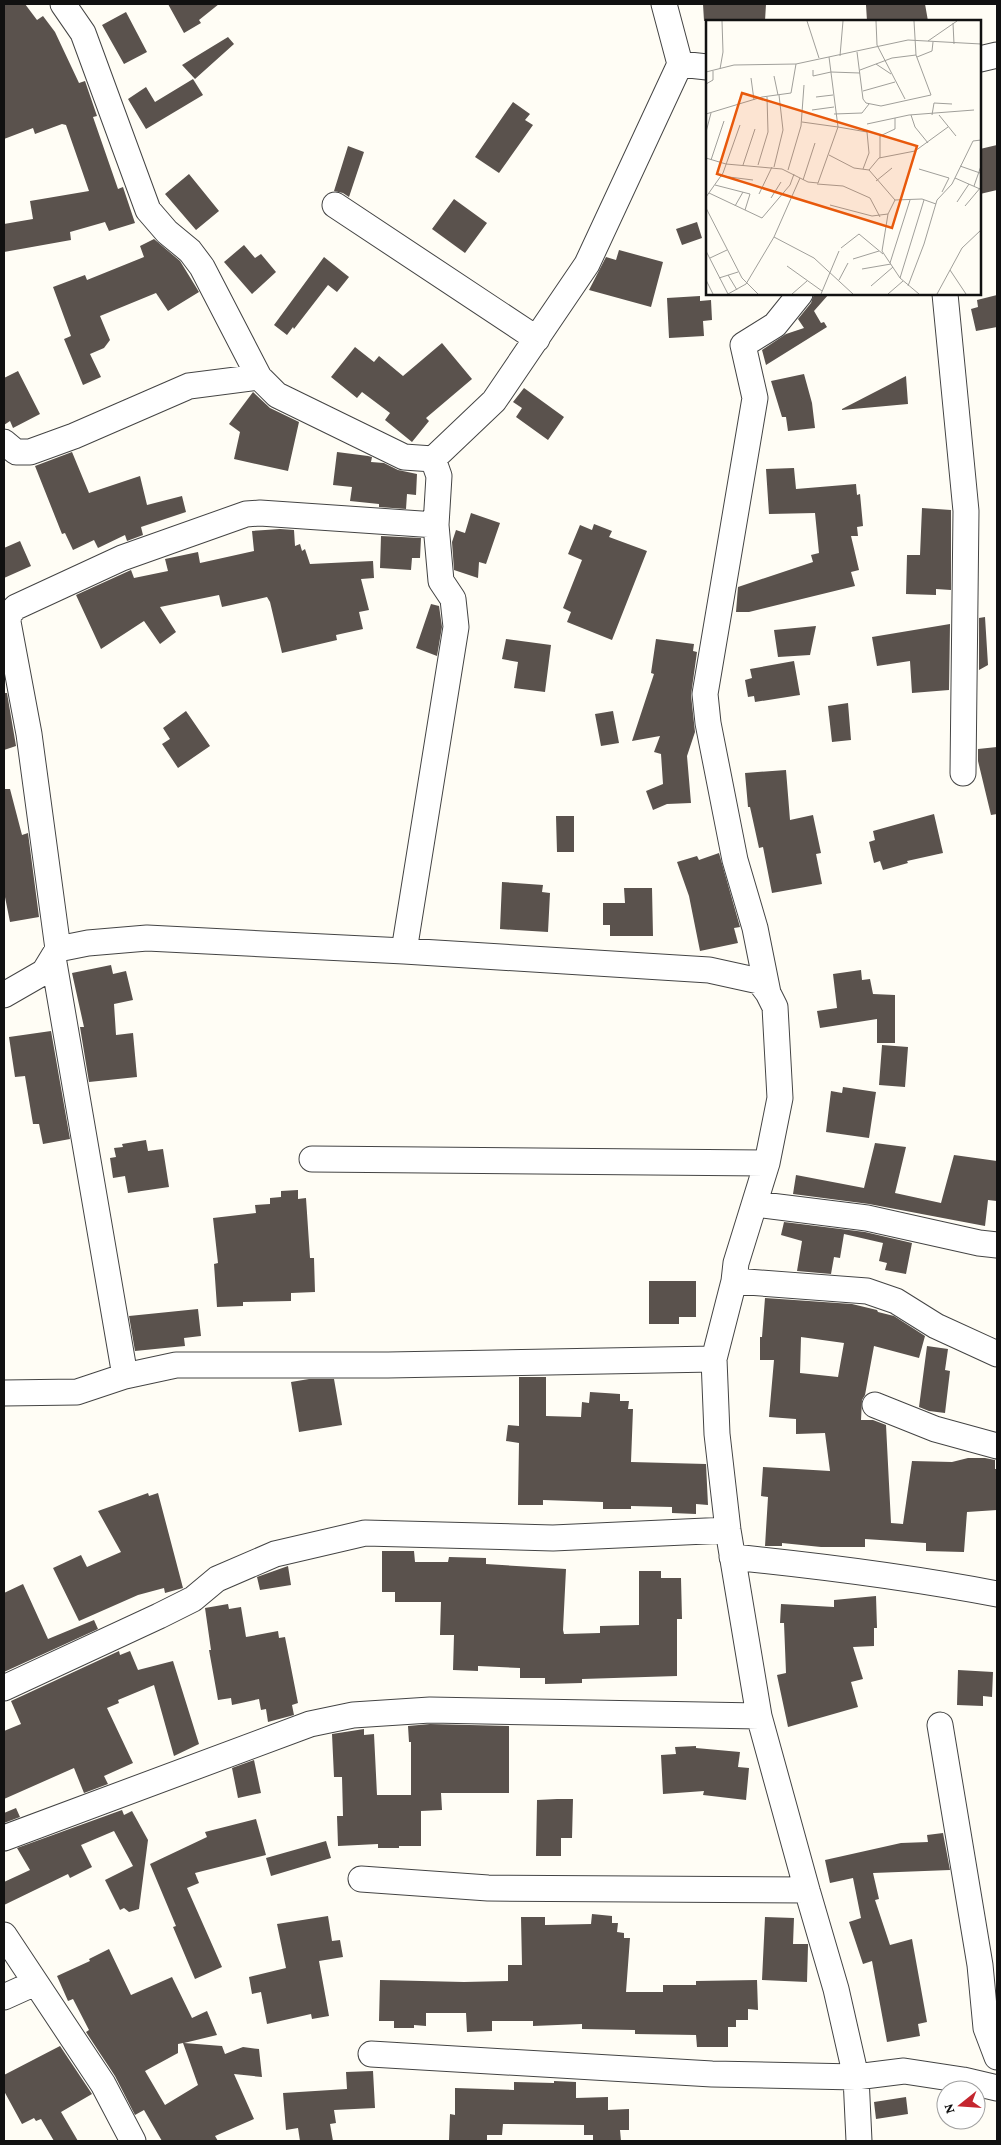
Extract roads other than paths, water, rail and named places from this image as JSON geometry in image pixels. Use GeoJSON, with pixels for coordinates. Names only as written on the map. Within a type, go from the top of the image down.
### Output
{"type":"FeatureCollection","features":[{"type":"Feature","properties":{"kind":"street"},"geometry":{"type":"LineString","coordinates":[[63,4],[82,33],[148,210],[167,232],[190,251],[202,268],[260,377],[277,395],[404,457],[433,459],[494,401],[587,264],[680,64],[664,4]]}},
{"type":"Feature","properties":{"kind":"street"},"geometry":{"type":"LineString","coordinates":[[981,59],[997,55]]}},
{"type":"Feature","properties":{"kind":"street"},"geometry":{"type":"LineString","coordinates":[[680,64],[706,68]]}},
{"type":"Feature","properties":{"kind":"street"},"geometry":{"type":"LineString","coordinates":[[335,205],[536,339]]}},
{"type":"Feature","properties":{"kind":"street"},"geometry":{"type":"LineString","coordinates":[[799,295],[775,325],[743,345],[755,398],[705,694],[708,723],[735,860],[755,928],[768,992],[775,1007],[780,1098],[768,1163],[736,1264],[734,1281],[714,1360],[717,1434],[728,1530],[759,1716],[806,1890],[836,1989],[856,2077],[859,2141]]}},
{"type":"Feature","properties":{"kind":"street"},"geometry":{"type":"LineString","coordinates":[[946,295],[966,511],[963,773]]}},
{"type":"Feature","properties":{"kind":"street"},"geometry":{"type":"LineString","coordinates":[[4,442],[16,452],[30,452],[74,436],[189,386],[260,377]]}},
{"type":"Feature","properties":{"kind":"street"},"geometry":{"type":"LineString","coordinates":[[404,951],[456,627],[452,599],[441,581],[436,525],[439,476],[433,459]]}},
{"type":"Feature","properties":{"kind":"street"},"geometry":{"type":"LineString","coordinates":[[125,1376],[55,953],[29,734],[8,622],[9,614],[16,607],[122,558],[246,514],[260,513],[436,525]]}},
{"type":"Feature","properties":{"kind":"street"},"geometry":{"type":"LineString","coordinates":[[4,995],[44,972],[55,953],[88,943],[147,938],[404,951],[710,970],[759,982],[768,992]]}},
{"type":"Feature","properties":{"kind":"street"},"geometry":{"type":"LineString","coordinates":[[312,1159],[768,1163]]}},
{"type":"Feature","properties":{"kind":"street"},"geometry":{"type":"LineString","coordinates":[[755,1204],[867,1218],[979,1243],[997,1245]]}},
{"type":"Feature","properties":{"kind":"street"},"geometry":{"type":"LineString","coordinates":[[734,1281],[867,1290],[896,1301],[936,1326],[997,1354]]}},
{"type":"Feature","properties":{"kind":"street"},"geometry":{"type":"LineString","coordinates":[[4,1393],[77,1392],[125,1376],[176,1365],[388,1365],[714,1360]]}},
{"type":"Feature","properties":{"kind":"street"},"geometry":{"type":"LineString","coordinates":[[875,1404],[935,1429],[997,1446]]}},
{"type":"Feature","properties":{"kind":"street"},"geometry":{"type":"LineString","coordinates":[[4,1688],[159,1616],[193,1599],[217,1579],[275,1554],[366,1533],[553,1538],[728,1530]]}},
{"type":"Feature","properties":{"kind":"street"},"geometry":{"type":"LineString","coordinates":[[732,1557],[828,1566],[917,1579],[997,1594]]}},
{"type":"Feature","properties":{"kind":"street"},"geometry":{"type":"LineString","coordinates":[[4,1838],[310,1724],[353,1715],[430,1710],[759,1716]]}},
{"type":"Feature","properties":{"kind":"street"},"geometry":{"type":"LineString","coordinates":[[940,1725],[989,1965],[986,2028],[997,2057]]}},
{"type":"Feature","properties":{"kind":"street"},"geometry":{"type":"LineString","coordinates":[[361,1879],[488,1888],[806,1890]]}},
{"type":"Feature","properties":{"kind":"street"},"geometry":{"type":"LineString","coordinates":[[4,1935],[103,2084],[133,2141]]}},
{"type":"Feature","properties":{"kind":"street"},"geometry":{"type":"LineString","coordinates":[[4,1997],[36,1983]]}},
{"type":"Feature","properties":{"kind":"street"},"geometry":{"type":"LineString","coordinates":[[371,2054],[712,2074],[856,2077],[904,2072],[963,2080],[997,2088]]}}]}
